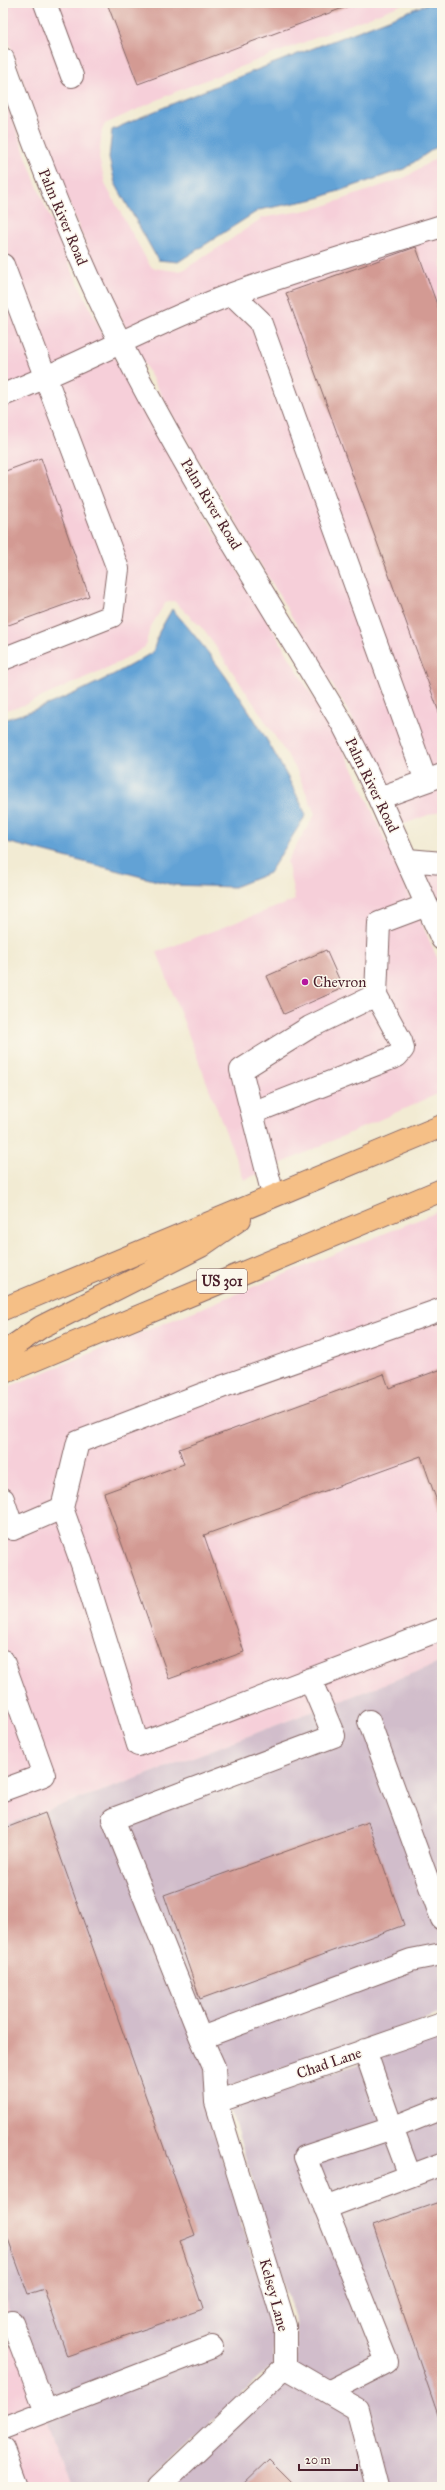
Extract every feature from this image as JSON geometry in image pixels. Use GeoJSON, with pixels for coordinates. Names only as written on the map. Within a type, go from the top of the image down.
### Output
{"type":"FeatureCollection","features":[{"type":"Feature","properties":{"kind":"main road"},"geometry":{"type":"LineString","coordinates":[[3,1309],[273,1195],[442,1126]]}},
{"type":"Feature","properties":{"kind":"main road","name":"US 301"},"geometry":{"type":"LineString","coordinates":[[3,1372],[442,1190]]}},
{"type":"Feature","properties":{"kind":"main road"},"geometry":{"type":"LineString","coordinates":[[3,1353],[41,1327],[200,1246],[273,1195]]}},
{"type":"Feature","properties":{"kind":"street"},"geometry":{"type":"LineString","coordinates":[[45,3],[72,76]]}},
{"type":"Feature","properties":{"kind":"street","name":"Palm River Road"},"geometry":{"type":"LineString","coordinates":[[5,70],[49,184],[81,261],[121,344],[161,419],[342,725],[434,911],[442,939]]}},
{"type":"Feature","properties":{"kind":"street"},"geometry":{"type":"LineString","coordinates":[[3,395],[47,378],[121,344],[164,322],[232,294],[442,226]]}},
{"type":"Feature","properties":{"kind":"street"},"geometry":{"type":"LineString","coordinates":[[3,265],[118,569],[112,616],[3,659]]}},
{"type":"Feature","properties":{"kind":"street"},"geometry":{"type":"LineString","coordinates":[[232,294],[245,309],[260,321],[434,778],[379,798]]}},
{"type":"Feature","properties":{"kind":"street"},"geometry":{"type":"LineString","coordinates":[[408,860],[442,863]]}},
{"type":"Feature","properties":{"kind":"street"},"geometry":{"type":"LineString","coordinates":[[252,1113],[397,1056],[403,1049],[401,1041],[376,995],[379,923],[434,911]]}},
{"type":"Feature","properties":{"kind":"street"},"geometry":{"type":"LineString","coordinates":[[273,1195],[241,1070],[310,1027],[376,995]]}},
{"type":"Feature","properties":{"kind":"street"},"geometry":{"type":"LineString","coordinates":[[442,1309],[231,1383],[78,1442],[62,1508],[82,1564],[138,1745],[442,1629]]}},
{"type":"Feature","properties":{"kind":"street"},"geometry":{"type":"LineString","coordinates":[[3,1500],[8,1531],[62,1508]]}},
{"type":"Feature","properties":{"kind":"street"},"geometry":{"type":"LineString","coordinates":[[3,1661],[44,1775],[3,1790]]}},
{"type":"Feature","properties":{"kind":"street","name":"Kelsey Lane"},"geometry":{"type":"LineString","coordinates":[[286,2367],[285,2326],[216,2102],[214,2067],[113,1819],[334,1736],[310,1679]]}},
{"type":"Feature","properties":{"kind":"street"},"geometry":{"type":"LineString","coordinates":[[369,1721],[442,1919]]}},
{"type":"Feature","properties":{"kind":"street"},"geometry":{"type":"LineString","coordinates":[[201,2038],[411,1960],[442,1954]]}},
{"type":"Feature","properties":{"kind":"street","name":"Chad Lane"},"geometry":{"type":"LineString","coordinates":[[216,2102],[442,2024]]}},
{"type":"Feature","properties":{"kind":"street"},"geometry":{"type":"LineString","coordinates":[[365,2050],[410,2176]]}},
{"type":"Feature","properties":{"kind":"street"},"geometry":{"type":"LineString","coordinates":[[328,2392],[387,2362],[305,2157],[392,2128],[442,2108]]}},
{"type":"Feature","properties":{"kind":"street"},"geometry":{"type":"LineString","coordinates":[[325,2208],[442,2164]]}},
{"type":"Feature","properties":{"kind":"street"},"geometry":{"type":"LineString","coordinates":[[12,2322],[46,2411]]}},
{"type":"Feature","properties":{"kind":"street"},"geometry":{"type":"LineString","coordinates":[[3,2428],[212,2347]]}},
{"type":"Feature","properties":{"kind":"street"},"geometry":{"type":"LineString","coordinates":[[158,2487],[286,2367],[357,2409],[377,2487]]}},
{"type":"Feature","properties":{"kind":"street"},"geometry":{"type":"LineString","coordinates":[[3,2449],[17,2487]]}},
{"type":"Feature","properties":{"kind":"shaded area"},"geometry":{"type":"Polygon","coordinates":[[[3,3],[406,3],[175,92],[105,124],[102,130],[99,158],[106,186],[149,264],[153,268],[176,271],[183,270],[262,218],[318,208],[406,177],[442,154],[442,810],[404,824],[353,720],[171,413],[131,339],[91,257],[56,173],[3,26],[3,3]]]}},
{"type":"Feature","properties":{"kind":"shaded area"},"geometry":{"type":"Polygon","coordinates":[[[3,92],[35,181],[70,266],[110,349],[151,424],[333,731],[357,776],[442,969],[442,1092],[244,1180],[157,952],[295,900],[287,861],[315,814],[296,769],[254,704],[205,631],[174,601],[165,603],[150,628],[145,647],[120,662],[24,705],[3,711],[3,92]]]}},
{"type":"Feature","properties":{"kind":"shaded area"},"geometry":{"type":"Polygon","coordinates":[[[442,864],[442,911],[425,870],[442,864]]]}},
{"type":"Feature","properties":{"kind":"shaded area"},"geometry":{"type":"Polygon","coordinates":[[[442,1210],[442,1662],[125,1783],[3,1826],[3,1389],[442,1210]]]}},
{"type":"Feature","properties":{"kind":"shaded area"},"geometry":{"type":"Polygon","coordinates":[[[442,1662],[442,2014],[203,2096],[274,2328],[274,2364],[143,2487],[71,2487],[3,2294],[3,1826],[125,1783],[442,1662]]]}},
{"type":"Feature","properties":{"kind":"shaded area"},"geometry":{"type":"Polygon","coordinates":[[[442,2035],[442,2487],[173,2487],[297,2366],[296,2322],[230,2108],[442,2035]]]}},
{"type":"Feature","properties":{"kind":"shaded area"},"geometry":{"type":"Polygon","coordinates":[[[3,2294],[58,2449],[71,2487],[3,2487],[3,2294]]]}},
{"type":"Feature","properties":{"kind":"water"},"geometry":{"type":"Polygon","coordinates":[[[429,3],[442,3],[442,143],[404,169],[315,199],[259,210],[178,262],[158,260],[115,183],[109,158],[112,130],[190,96],[429,3]]]}},
{"type":"Feature","properties":{"kind":"water"},"geometry":{"type":"Polygon","coordinates":[[[172,609],[229,681],[246,707],[279,761],[306,815],[269,873],[234,887],[173,885],[3,841],[3,720],[42,707],[80,691],[153,652],[159,632],[172,609]]]}},
{"type":"Feature","properties":{"kind":"building"},"geometry":{"type":"Polygon","coordinates":[[[107,3],[351,3],[351,5],[138,84],[107,3]]]}},
{"type":"Feature","properties":{"kind":"building"},"geometry":{"type":"Polygon","coordinates":[[[416,247],[442,318],[442,715],[440,715],[286,293],[416,247]]]}},
{"type":"Feature","properties":{"kind":"building"},"geometry":{"type":"Polygon","coordinates":[[[41,458],[89,596],[3,627],[3,472],[41,458]]]}},
{"type":"Feature","properties":{"kind":"building","name":"Chevron"},"geometry":{"type":"Polygon","coordinates":[[[326,950],[343,988],[284,1014],[267,976],[326,950]]]}},
{"type":"Feature","properties":{"kind":"building"},"geometry":{"type":"Polygon","coordinates":[[[442,1369],[442,1510],[440,1510],[421,1456],[204,1535],[244,1652],[169,1679],[104,1493],[184,1464],[179,1449],[384,1374],[389,1388],[442,1369]]]}},
{"type":"Feature","properties":{"kind":"building"},"geometry":{"type":"Polygon","coordinates":[[[45,1813],[195,2235],[180,2241],[203,2309],[67,2356],[44,2289],[28,2294],[3,2225],[3,1829],[45,1813]]]}},
{"type":"Feature","properties":{"kind":"building"},"geometry":{"type":"Polygon","coordinates":[[[368,1822],[404,1925],[200,1999],[164,1895],[368,1822]]]}},
{"type":"Feature","properties":{"kind":"building"},"geometry":{"type":"Polygon","coordinates":[[[442,2201],[442,2417],[439,2418],[373,2225],[442,2201]]]}},
{"type":"Feature","properties":{"kind":"building"},"geometry":{"type":"Polygon","coordinates":[[[269,2459],[297,2487],[240,2487],[269,2459]]]}},
{"type":"Feature","properties":{"kind":"place","name":"Chevron"},"geometry":{"type":"Point","coordinates":[305,982]}}]}
